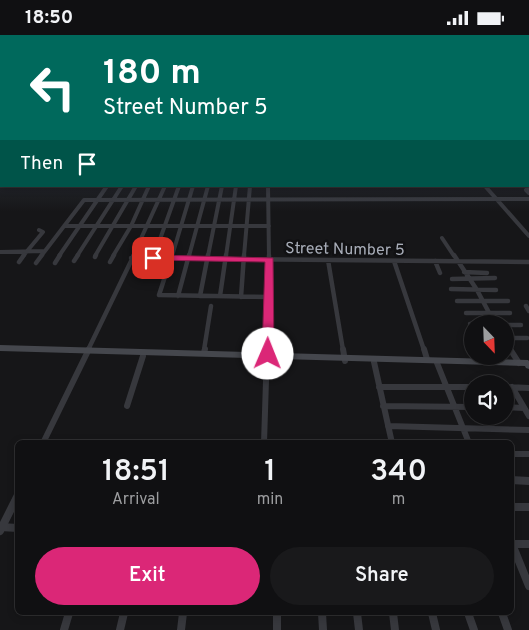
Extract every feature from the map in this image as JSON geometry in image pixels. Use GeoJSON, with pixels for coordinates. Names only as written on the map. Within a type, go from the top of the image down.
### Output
{"type":"FeatureCollection","features":[{"type":"Feature","properties":{"kind":"street"},"geometry":{"type":"LineString","coordinates":[[55,263],[106,187]]}},
{"type":"Feature","properties":{"kind":"street"},"geometry":{"type":"LineString","coordinates":[[74,261],[121,187]]}},
{"type":"Feature","properties":{"kind":"street"},"geometry":{"type":"LineString","coordinates":[[95,257],[136,187]]}},
{"type":"Feature","properties":{"kind":"street"},"geometry":{"type":"LineString","coordinates":[[110,261],[131,226],[149,187]]}},
{"type":"Feature","properties":{"kind":"street"},"geometry":{"type":"LineString","coordinates":[[44,440],[148,226],[164,187]]}},
{"type":"Feature","properties":{"kind":"street"},"geometry":{"type":"LineString","coordinates":[[153,258],[179,187]]}},
{"type":"Feature","properties":{"kind":"street"},"geometry":{"type":"LineString","coordinates":[[193,187],[182,226],[158,295],[270,297]]}},
{"type":"Feature","properties":{"kind":"street"},"geometry":{"type":"LineString","coordinates":[[178,296],[208,187]]}},
{"type":"Feature","properties":{"kind":"street"},"geometry":{"type":"LineString","coordinates":[[200,296],[222,187]]}},
{"type":"Feature","properties":{"kind":"street"},"geometry":{"type":"LineString","coordinates":[[220,296],[236,187]]}},
{"type":"Feature","properties":{"kind":"street"},"geometry":{"type":"LineString","coordinates":[[241,297],[250,187]]}},
{"type":"Feature","properties":{"kind":"street"},"geometry":{"type":"LineString","coordinates":[[264,440],[270,297],[268,187]]}},
{"type":"Feature","properties":{"kind":"street"},"geometry":{"type":"LineString","coordinates":[[486,187],[529,236]]}},
{"type":"Feature","properties":{"kind":"street"},"geometry":{"type":"LineString","coordinates":[[529,188],[526,190],[529,193]]}},
{"type":"Feature","properties":{"kind":"street"},"geometry":{"type":"LineString","coordinates":[[36,263],[83,200],[529,199]]}},
{"type":"Feature","properties":{"kind":"street"},"geometry":{"type":"LineString","coordinates":[[64,226],[269,227]]}},
{"type":"Feature","properties":{"kind":"street"},"geometry":{"type":"LineString","coordinates":[[19,262],[43,232],[39,230]]}},
{"type":"Feature","properties":{"kind":"street"},"geometry":{"type":"LineString","coordinates":[[442,238],[477,290],[489,313]]}},
{"type":"Feature","properties":{"kind":"street"},"geometry":{"type":"LineString","coordinates":[[0,256],[2,251],[45,251]]}},
{"type":"Feature","properties":{"kind":"street","name":"Street Number 5"},"geometry":{"type":"LineString","coordinates":[[131,258],[529,262]]}},
{"type":"Feature","properties":{"kind":"street"},"geometry":{"type":"LineString","coordinates":[[328,260],[345,359]]}},
{"type":"Feature","properties":{"kind":"street"},"geometry":{"type":"LineString","coordinates":[[394,261],[427,359]]}},
{"type":"Feature","properties":{"kind":"street"},"geometry":{"type":"LineString","coordinates":[[435,261],[440,273]]}},
{"type":"Feature","properties":{"kind":"street"},"geometry":{"type":"LineString","coordinates":[[464,272],[487,273]]}},
{"type":"Feature","properties":{"kind":"street"},"geometry":{"type":"LineString","coordinates":[[452,279],[495,278]]}},
{"type":"Feature","properties":{"kind":"street"},"geometry":{"type":"LineString","coordinates":[[451,289],[496,290]]}},
{"type":"Feature","properties":{"kind":"street"},"geometry":{"type":"LineString","coordinates":[[458,301],[508,301]]}},
{"type":"Feature","properties":{"kind":"street"},"geometry":{"type":"LineString","coordinates":[[204,353],[211,306]]}},
{"type":"Feature","properties":{"kind":"street"},"geometry":{"type":"LineString","coordinates":[[466,313],[510,313]]}},
{"type":"Feature","properties":{"kind":"street"},"geometry":{"type":"LineString","coordinates":[[514,325],[521,325]]}},
{"type":"Feature","properties":{"kind":"street"},"geometry":{"type":"LineString","coordinates":[[514,339],[527,338]]}},
{"type":"Feature","properties":{"kind":"street"},"geometry":{"type":"LineString","coordinates":[[0,348],[143,355],[427,359],[529,365]]}},
{"type":"Feature","properties":{"kind":"street"},"geometry":{"type":"LineString","coordinates":[[0,352],[204,353],[268,357]]}},
{"type":"Feature","properties":{"kind":"street"},"geometry":{"type":"LineString","coordinates":[[514,354],[519,363]]}},
{"type":"Feature","properties":{"kind":"street"},"geometry":{"type":"LineString","coordinates":[[127,406],[143,355]]}},
{"type":"Feature","properties":{"kind":"street"},"geometry":{"type":"LineString","coordinates":[[345,359],[374,362],[529,365]]}},
{"type":"Feature","properties":{"kind":"street"},"geometry":{"type":"LineString","coordinates":[[374,362],[391,440]]}},
{"type":"Feature","properties":{"kind":"street"},"geometry":{"type":"LineString","coordinates":[[437,363],[468,440]]}},
{"type":"Feature","properties":{"kind":"street"},"geometry":{"type":"LineString","coordinates":[[379,387],[464,387]]}},
{"type":"Feature","properties":{"kind":"street"},"geometry":{"type":"LineString","coordinates":[[514,387],[529,388]]}},
{"type":"Feature","properties":{"kind":"street"},"geometry":{"type":"LineString","coordinates":[[514,390],[529,416]]}},
{"type":"Feature","properties":{"kind":"street"},"geometry":{"type":"LineString","coordinates":[[384,406],[464,407]]}},
{"type":"Feature","properties":{"kind":"street"},"geometry":{"type":"LineString","coordinates":[[514,407],[524,408]]}},
{"type":"Feature","properties":{"kind":"street"},"geometry":{"type":"LineString","coordinates":[[388,426],[529,430]]}},
{"type":"Feature","properties":{"kind":"street"},"geometry":{"type":"LineString","coordinates":[[514,454],[529,455]]}},
{"type":"Feature","properties":{"kind":"street"},"geometry":{"type":"LineString","coordinates":[[514,480],[529,481]]}},
{"type":"Feature","properties":{"kind":"street"},"geometry":{"type":"LineString","coordinates":[[15,501],[1,529],[15,528]]}},
{"type":"Feature","properties":{"kind":"street"},"geometry":{"type":"LineString","coordinates":[[514,507],[529,507]]}},
{"type":"Feature","properties":{"kind":"street"},"geometry":{"type":"LineString","coordinates":[[514,544],[529,544]]}},
{"type":"Feature","properties":{"kind":"street"},"geometry":{"type":"LineString","coordinates":[[514,549],[529,586]]}},
{"type":"Feature","properties":{"kind":"street"},"geometry":{"type":"LineString","coordinates":[[64,630],[68,615]]}},
{"type":"Feature","properties":{"kind":"street"},"geometry":{"type":"LineString","coordinates":[[120,630],[124,615]]}},
{"type":"Feature","properties":{"kind":"street"},"geometry":{"type":"LineString","coordinates":[[180,630],[183,615]]}},
{"type":"Feature","properties":{"kind":"street"},"geometry":{"type":"LineString","coordinates":[[277,615],[277,630]]}},
{"type":"Feature","properties":{"kind":"street"},"geometry":{"type":"LineString","coordinates":[[322,615],[323,630]]}},
{"type":"Feature","properties":{"kind":"street"},"geometry":{"type":"LineString","coordinates":[[357,615],[359,630]]}},
{"type":"Feature","properties":{"kind":"street"},"geometry":{"type":"LineString","coordinates":[[393,615],[395,630]]}},
{"type":"Feature","properties":{"kind":"street"},"geometry":{"type":"LineString","coordinates":[[432,615],[436,630]]}},
{"type":"Feature","properties":{"kind":"street"},"geometry":{"type":"LineString","coordinates":[[469,615],[474,630]]}},
{"type":"Feature","properties":{"kind":"street"},"geometry":{"type":"LineString","coordinates":[[503,615],[508,630]]}},
{"type":"Feature","properties":{"kind":"route"},"geometry":{"type":"LineString","coordinates":[[153,258],[270,260],[268,354]]}}]}
